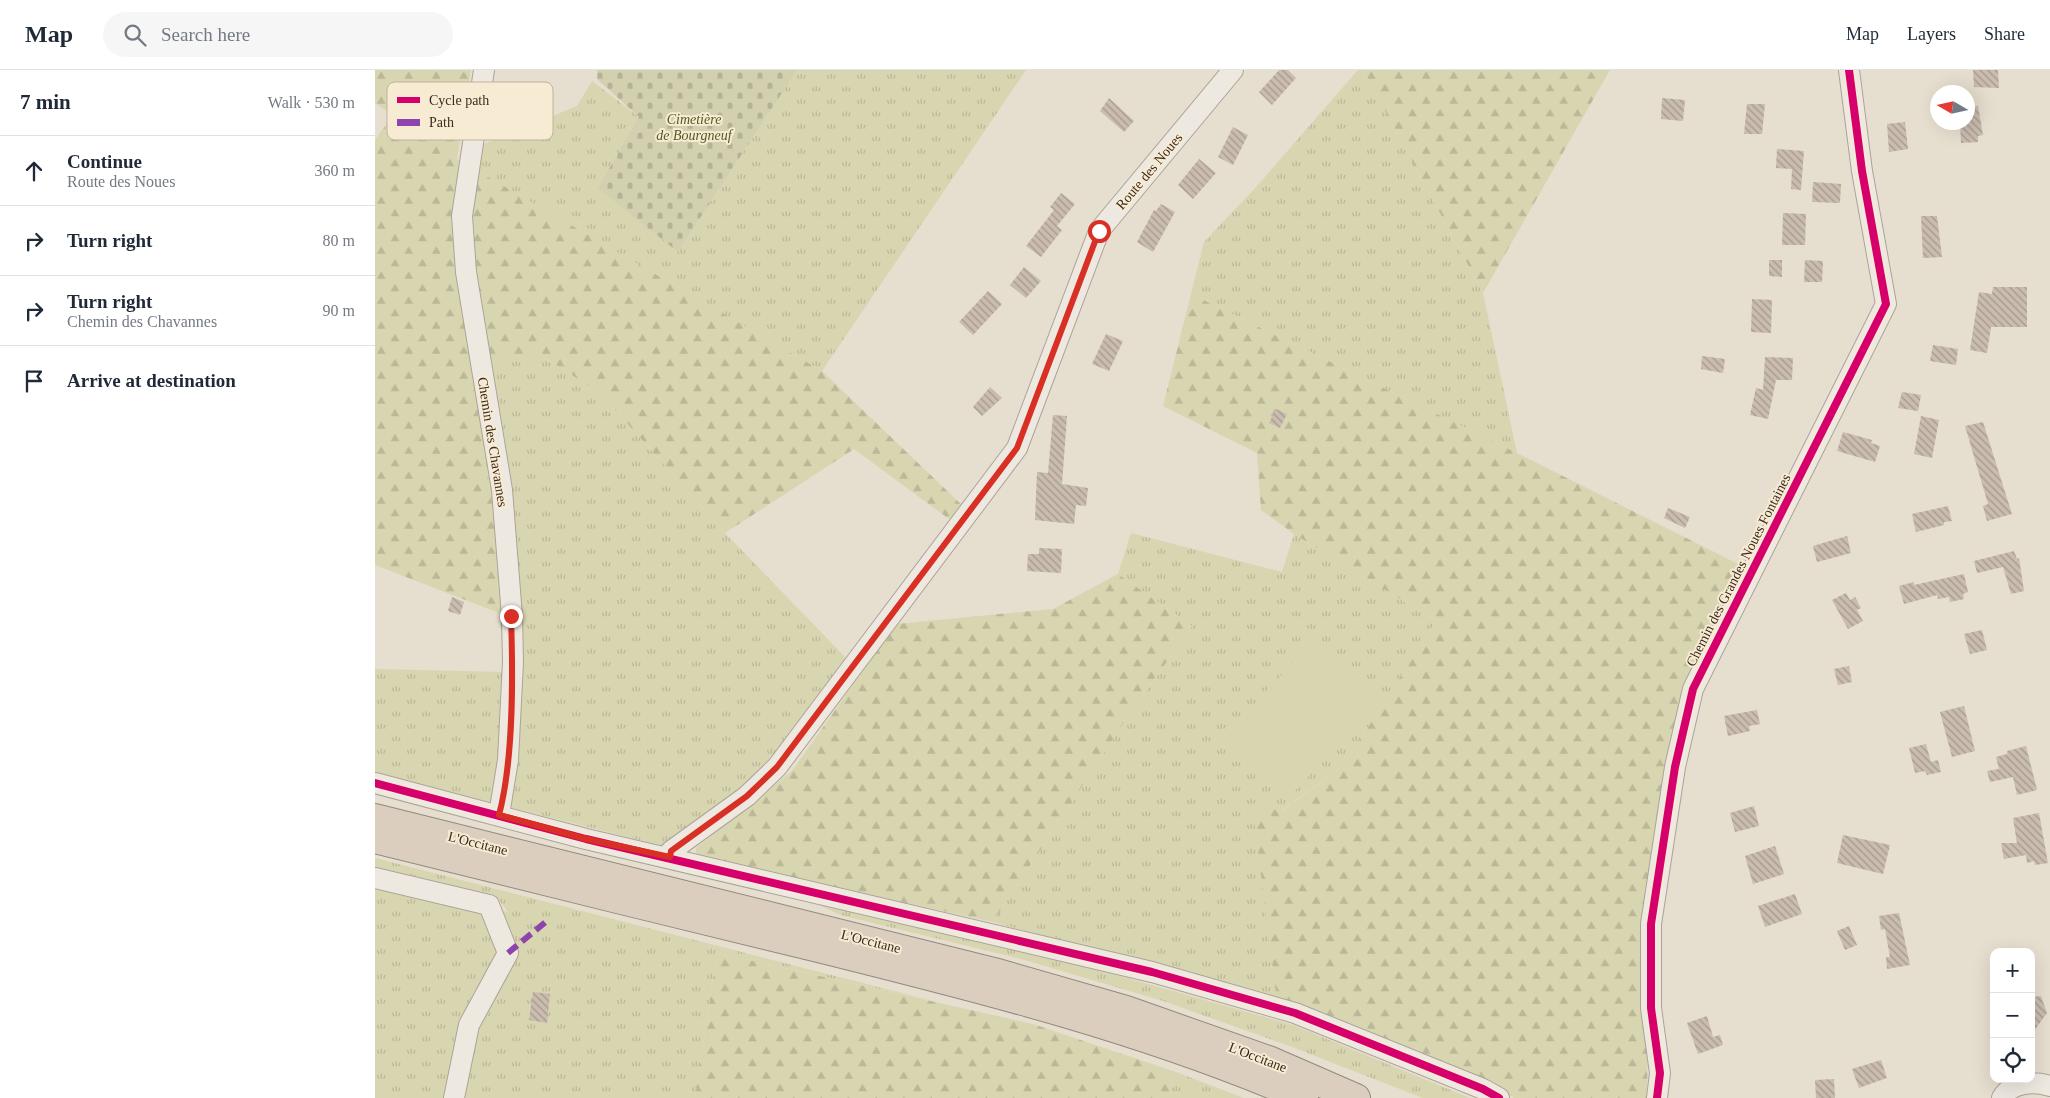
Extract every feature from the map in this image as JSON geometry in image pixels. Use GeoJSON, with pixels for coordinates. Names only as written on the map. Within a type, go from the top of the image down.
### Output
{"type":"FeatureCollection","features":[{"type":"Feature","properties":{"kind":"highway","name":"L'Occitane"},"geometry":{"type":"LineString","coordinates":[[375,818],[995,972],[1126,1010],[1271,1061],[1356,1098]]}},
{"type":"Feature","properties":{"kind":"highway","name":"L'Occitane"},"geometry":{"type":"LineString","coordinates":[[375,839],[969,986],[1069,1013],[1187,1052],[1304,1098]]}},
{"type":"Feature","properties":{"kind":"street","name":"Route des Noues"},"geometry":{"type":"LineString","coordinates":[[670,857],[671,851],[747,796],[777,767],[1017,448],[1099,231],[1233,70]]}},
{"type":"Feature","properties":{"kind":"street","name":"Chemin des Grandes Noues Fontaines"},"geometry":{"type":"LineString","coordinates":[[1657,1098],[1660,1073],[1651,1008],[1651,924],[1675,767],[1693,689],[1886,304],[1862,171],[1849,70]]}},
{"type":"Feature","properties":{"kind":"street","name":"Chemin des Chavannes"},"geometry":{"type":"LineString","coordinates":[[472,140],[462,216],[465,272],[502,490],[513,662],[508,760],[499,815]]}},
{"type":"Feature","properties":{"kind":"street"},"geometry":{"type":"LineString","coordinates":[[375,783],[586,839],[670,857],[1152,972],[1286,1010],[1483,1088],[1499,1098]]}},
{"type":"Feature","properties":{"kind":"street"},"geometry":{"type":"LineString","coordinates":[[375,878],[489,905],[508,953],[469,1025],[455,1098]]}},
{"type":"Feature","properties":{"kind":"street"},"geometry":{"type":"LineString","coordinates":[[2001,1098],[2005,1093],[2020,1084],[2050,1086]]}},
{"type":"Feature","properties":{"kind":"green space"},"geometry":{"type":"Polygon","coordinates":[[[375,70],[471,70],[469,82],[387,82],[387,111],[375,103],[375,70]]]}},
{"type":"Feature","properties":{"kind":"green space","name":"Cimetière de Bourgneuf"},"geometry":{"type":"Polygon","coordinates":[[[597,70],[797,70],[678,252],[598,188],[639,117],[597,79],[597,70]]]}},
{"type":"Feature","properties":{"kind":"green space"},"geometry":{"type":"Polygon","coordinates":[[[797,70],[1026,70],[822,371],[475,170],[479,146],[494,140],[553,140],[553,116],[577,106],[592,81],[639,117],[678,252],[797,70]]]}},
{"type":"Feature","properties":{"kind":"green space"},"geometry":{"type":"Polygon","coordinates":[[[1358,70],[1363,70],[1483,293],[1517,453],[1191,294],[1204,242],[1257,186],[1358,70]]]}},
{"type":"Feature","properties":{"kind":"green space"},"geometry":{"type":"Polygon","coordinates":[[[1363,70],[1610,70],[1483,293],[1363,70]]]}},
{"type":"Feature","properties":{"kind":"green space"},"geometry":{"type":"Polygon","coordinates":[[[387,123],[387,140],[460,140],[457,159],[822,371],[966,509],[949,519],[854,449],[725,533],[600,393],[542,356],[469,356],[494,514],[499,613],[375,565],[375,140],[387,123]]]}},
{"type":"Feature","properties":{"kind":"green space"},"geometry":{"type":"Polygon","coordinates":[[[1191,294],[1517,453],[1750,570],[1698,699],[1650,916],[1647,1098],[1514,1098],[1474,1075],[1277,1002],[1252,803],[1282,811],[1344,765],[1436,621],[1294,534],[1261,510],[1257,453],[1163,406],[1191,294]]]}},
{"type":"Feature","properties":{"kind":"green space"},"geometry":{"type":"Polygon","coordinates":[[[468,356],[542,356],[600,393],[725,533],[850,662],[749,784],[667,847],[375,773],[375,669],[506,672],[499,613],[494,514],[468,356]]]}},
{"type":"Feature","properties":{"kind":"green space"},"geometry":{"type":"Polygon","coordinates":[[[1131,533],[1282,572],[1294,534],[1436,621],[1344,765],[1281,811],[1253,804],[1277,1002],[993,922],[1124,722],[1192,626],[1118,574],[1131,533]]]}},
{"type":"Feature","properties":{"kind":"green space"},"geometry":{"type":"Polygon","coordinates":[[[1118,574],[1192,626],[1124,722],[993,922],[696,857],[696,848],[792,771],[896,624],[1053,609],[1118,574]]]}},
{"type":"Feature","properties":{"kind":"green space"},"geometry":{"type":"Polygon","coordinates":[[[1311,643],[1380,700],[1288,798],[1221,740],[1311,643]]]}},
{"type":"Feature","properties":{"kind":"green space"},"geometry":{"type":"Polygon","coordinates":[[[375,858],[937,1002],[717,953],[695,1098],[375,1098],[375,886],[508,912],[495,895],[375,867],[375,858]]]}},
{"type":"Feature","properties":{"kind":"green space"},"geometry":{"type":"Polygon","coordinates":[[[811,901],[1067,961],[1293,1025],[1470,1098],[1423,1098],[1292,1047],[1163,1001],[1021,959],[840,915],[811,901]]]}},
{"type":"Feature","properties":{"kind":"green space"},"geometry":{"type":"Polygon","coordinates":[[[717,953],[1033,1024],[1176,1072],[1169,1098],[695,1098],[717,953]]]}},
{"type":"Feature","properties":{"kind":"green space"},"geometry":{"type":"Polygon","coordinates":[[[1176,1072],[1244,1098],[1169,1098],[1176,1072]]]}},
{"type":"Feature","properties":{"kind":"building"},"geometry":{"type":"Polygon","coordinates":[[[1279,70],[1288,70],[1296,78],[1272,105],[1259,92],[1279,70]]]}},
{"type":"Feature","properties":{"kind":"building"},"geometry":{"type":"Polygon","coordinates":[[[1973,70],[1998,70],[1999,88],[1975,87],[1973,70]]]}},
{"type":"Feature","properties":{"kind":"building"},"geometry":{"type":"Polygon","coordinates":[[[1109,98],[1134,121],[1124,132],[1100,111],[1109,98]]]}},
{"type":"Feature","properties":{"kind":"building"},"geometry":{"type":"Polygon","coordinates":[[[1662,98],[1685,100],[1683,121],[1661,119],[1662,98]]]}},
{"type":"Feature","properties":{"kind":"building"},"geometry":{"type":"Polygon","coordinates":[[[1747,104],[1765,104],[1762,134],[1744,134],[1747,104]]]}},
{"type":"Feature","properties":{"kind":"building"},"geometry":{"type":"Polygon","coordinates":[[[1975,106],[1978,106],[1983,135],[1978,136],[1978,142],[1961,143],[1960,130],[1975,130],[1975,106]]]}},
{"type":"Feature","properties":{"kind":"building"},"geometry":{"type":"Polygon","coordinates":[[[1905,122],[1908,149],[1889,152],[1887,124],[1905,122]]]}},
{"type":"Feature","properties":{"kind":"building"},"geometry":{"type":"Polygon","coordinates":[[[1233,127],[1248,135],[1233,165],[1218,157],[1233,127]]]}},
{"type":"Feature","properties":{"kind":"building"},"geometry":{"type":"Polygon","coordinates":[[[1777,149],[1804,151],[1801,190],[1791,189],[1792,169],[1776,168],[1777,149]]]}},
{"type":"Feature","properties":{"kind":"building"},"geometry":{"type":"Polygon","coordinates":[[[1199,159],[1216,173],[1193,199],[1178,185],[1199,159]]]}},
{"type":"Feature","properties":{"kind":"building"},"geometry":{"type":"Polygon","coordinates":[[[1813,182],[1841,184],[1840,203],[1812,202],[1813,182]]]}},
{"type":"Feature","properties":{"kind":"building"},"geometry":{"type":"Polygon","coordinates":[[[1061,193],[1075,204],[1057,226],[1062,230],[1041,257],[1026,246],[1054,210],[1050,207],[1061,193]]]}},
{"type":"Feature","properties":{"kind":"building"},"geometry":{"type":"Polygon","coordinates":[[[1161,204],[1175,212],[1153,252],[1137,242],[1154,210],[1156,211],[1161,204]]]}},
{"type":"Feature","properties":{"kind":"building"},"geometry":{"type":"Polygon","coordinates":[[[1783,213],[1806,214],[1805,245],[1782,245],[1783,213]]]}},
{"type":"Feature","properties":{"kind":"building"},"geometry":{"type":"Polygon","coordinates":[[[1921,216],[1937,216],[1942,257],[1923,258],[1921,216]]]}},
{"type":"Feature","properties":{"kind":"building"},"geometry":{"type":"Polygon","coordinates":[[[1769,260],[1782,260],[1782,277],[1769,276],[1769,260]]]}},
{"type":"Feature","properties":{"kind":"building"},"geometry":{"type":"Polygon","coordinates":[[[1805,260],[1823,261],[1822,282],[1804,282],[1805,260]]]}},
{"type":"Feature","properties":{"kind":"building"},"geometry":{"type":"Polygon","coordinates":[[[1024,267],[1041,281],[1026,298],[1010,285],[1024,267]]]}},
{"type":"Feature","properties":{"kind":"building"},"geometry":{"type":"Polygon","coordinates":[[[1993,287],[2027,287],[2027,327],[1991,327],[1987,353],[1970,350],[1979,292],[1992,294],[1993,287]]]}},
{"type":"Feature","properties":{"kind":"building"},"geometry":{"type":"Polygon","coordinates":[[[988,291],[1002,304],[973,335],[959,322],[988,291]]]}},
{"type":"Feature","properties":{"kind":"building"},"geometry":{"type":"Polygon","coordinates":[[[1752,299],[1772,300],[1771,333],[1751,332],[1752,299]]]}},
{"type":"Feature","properties":{"kind":"building"},"geometry":{"type":"Polygon","coordinates":[[[1106,334],[1123,341],[1109,371],[1092,364],[1106,334]]]}},
{"type":"Feature","properties":{"kind":"building"},"geometry":{"type":"Polygon","coordinates":[[[1933,345],[1958,349],[1956,365],[1930,361],[1933,345]]]}},
{"type":"Feature","properties":{"kind":"building"},"geometry":{"type":"Polygon","coordinates":[[[1702,356],[1725,359],[1723,373],[1701,369],[1702,356]]]}},
{"type":"Feature","properties":{"kind":"building"},"geometry":{"type":"Polygon","coordinates":[[[1765,357],[1793,358],[1792,380],[1776,380],[1768,419],[1750,415],[1756,388],[1763,390],[1765,357]]]}},
{"type":"Feature","properties":{"kind":"building"},"geometry":{"type":"Polygon","coordinates":[[[990,387],[1002,398],[982,416],[973,407],[990,387]]]}},
{"type":"Feature","properties":{"kind":"building"},"geometry":{"type":"Polygon","coordinates":[[[1902,392],[1921,395],[1918,411],[1898,408],[1902,392]]]}},
{"type":"Feature","properties":{"kind":"building"},"geometry":{"type":"Polygon","coordinates":[[[1276,409],[1287,414],[1280,428],[1269,423],[1276,409]]]}},
{"type":"Feature","properties":{"kind":"building"},"geometry":{"type":"Polygon","coordinates":[[[1053,415],[1067,416],[1062,484],[1088,488],[1086,506],[1076,505],[1074,524],[1035,520],[1037,472],[1048,473],[1053,415]]]}},
{"type":"Feature","properties":{"kind":"building"},"geometry":{"type":"Polygon","coordinates":[[[1921,416],[1939,420],[1932,458],[1914,454],[1921,416]]]}},
{"type":"Feature","properties":{"kind":"building"},"geometry":{"type":"Polygon","coordinates":[[[1983,422],[2012,514],[1987,521],[1983,506],[1988,504],[1965,426],[1983,422]]]}},
{"type":"Feature","properties":{"kind":"building"},"geometry":{"type":"Polygon","coordinates":[[[1843,432],[1872,440],[1871,443],[1880,446],[1875,462],[1837,451],[1843,432]]]}},
{"type":"Feature","properties":{"kind":"building"},"geometry":{"type":"Polygon","coordinates":[[[1948,506],[1952,521],[1916,532],[1912,514],[1948,506]]]}},
{"type":"Feature","properties":{"kind":"building"},"geometry":{"type":"Polygon","coordinates":[[[1668,508],[1690,517],[1685,528],[1664,518],[1668,508]]]}},
{"type":"Feature","properties":{"kind":"building"},"geometry":{"type":"Polygon","coordinates":[[[1847,536],[1851,553],[1817,562],[1813,546],[1847,536]]]}},
{"type":"Feature","properties":{"kind":"building"},"geometry":{"type":"Polygon","coordinates":[[[1039,548],[1062,549],[1061,573],[1027,571],[1028,554],[1039,554],[1039,548]]]}},
{"type":"Feature","properties":{"kind":"building"},"geometry":{"type":"Polygon","coordinates":[[[2014,551],[2017,559],[2019,558],[2024,591],[2011,594],[2003,567],[1977,573],[1974,561],[2014,551]]]}},
{"type":"Feature","properties":{"kind":"building"},"geometry":{"type":"Polygon","coordinates":[[[1964,574],[1968,592],[1963,594],[1964,599],[1950,602],[1949,597],[1938,599],[1937,595],[1904,604],[1899,586],[1914,582],[1914,585],[1964,574]]]}},
{"type":"Feature","properties":{"kind":"building"},"geometry":{"type":"Polygon","coordinates":[[[1846,593],[1850,600],[1855,597],[1861,608],[1857,610],[1863,621],[1848,629],[1832,600],[1846,593]]]}},
{"type":"Feature","properties":{"kind":"building"},"geometry":{"type":"Polygon","coordinates":[[[452,597],[464,602],[460,615],[448,611],[452,597]]]}},
{"type":"Feature","properties":{"kind":"building"},"geometry":{"type":"Polygon","coordinates":[[[1982,630],[1987,650],[1970,654],[1964,634],[1982,630]]]}},
{"type":"Feature","properties":{"kind":"building"},"geometry":{"type":"Polygon","coordinates":[[[1849,666],[1852,682],[1838,685],[1834,669],[1849,666]]]}},
{"type":"Feature","properties":{"kind":"building"},"geometry":{"type":"Polygon","coordinates":[[[1964,706],[1975,751],[1952,757],[1940,712],[1964,706]]]}},
{"type":"Feature","properties":{"kind":"building"},"geometry":{"type":"Polygon","coordinates":[[[1757,710],[1760,724],[1749,726],[1750,731],[1728,736],[1724,716],[1757,710]]]}},
{"type":"Feature","properties":{"kind":"building"},"geometry":{"type":"Polygon","coordinates":[[[1926,744],[1931,762],[1938,760],[1941,772],[1927,775],[1925,771],[1915,773],[1909,748],[1926,744]]]}},
{"type":"Feature","properties":{"kind":"building"},"geometry":{"type":"Polygon","coordinates":[[[2026,746],[2037,790],[2017,795],[2013,777],[1990,782],[1987,771],[1999,769],[1996,757],[2007,754],[2007,751],[2026,746]]]}},
{"type":"Feature","properties":{"kind":"building"},"geometry":{"type":"Polygon","coordinates":[[[1754,806],[1759,826],[1735,832],[1730,813],[1754,806]]]}},
{"type":"Feature","properties":{"kind":"building"},"geometry":{"type":"Polygon","coordinates":[[[2039,813],[2048,863],[2035,865],[2034,861],[2027,863],[2026,855],[2004,859],[2001,843],[2017,843],[2013,818],[2039,813]]]}},
{"type":"Feature","properties":{"kind":"building"},"geometry":{"type":"Polygon","coordinates":[[[1843,835],[1890,845],[1883,874],[1837,863],[1843,835]]]}},
{"type":"Feature","properties":{"kind":"building"},"geometry":{"type":"Polygon","coordinates":[[[1775,846],[1784,874],[1753,884],[1745,856],[1775,846]]]}},
{"type":"Feature","properties":{"kind":"building"},"geometry":{"type":"Polygon","coordinates":[[[1795,894],[1802,914],[1765,927],[1758,906],[1795,894]]]}},
{"type":"Feature","properties":{"kind":"building"},"geometry":{"type":"Polygon","coordinates":[[[1899,913],[1910,965],[1887,969],[1886,957],[1890,957],[1885,929],[1881,930],[1879,916],[1899,913]]]}},
{"type":"Feature","properties":{"kind":"building"},"geometry":{"type":"Polygon","coordinates":[[[1849,926],[1857,945],[1845,950],[1837,931],[1849,926]]]}},
{"type":"Feature","properties":{"kind":"building"},"geometry":{"type":"Polygon","coordinates":[[[533,992],[550,994],[547,1023],[529,1020],[533,992]]]}},
{"type":"Feature","properties":{"kind":"building"},"geometry":{"type":"Polygon","coordinates":[[[2041,996],[2047,1013],[2035,1030],[2035,997],[2041,996]]]}},
{"type":"Feature","properties":{"kind":"building"},"geometry":{"type":"Polygon","coordinates":[[[1707,1016],[1713,1037],[1720,1035],[1723,1045],[1698,1054],[1687,1023],[1707,1016]]]}},
{"type":"Feature","properties":{"kind":"building"},"geometry":{"type":"Polygon","coordinates":[[[1881,1060],[1887,1078],[1859,1088],[1852,1069],[1881,1060]]]}},
{"type":"Feature","properties":{"kind":"building"},"geometry":{"type":"Polygon","coordinates":[[[1834,1079],[1835,1098],[1816,1098],[1815,1080],[1834,1079]]]}},
{"type":"Feature","properties":{"kind":"marked path"},"geometry":{"type":"LineString","coordinates":[[508,953],[548,920]]}},
{"type":"Feature","properties":{"kind":"cycle path"},"geometry":{"type":"LineString","coordinates":[[1657,1098],[1660,1073],[1651,1008],[1651,924],[1675,767],[1693,689],[1886,304],[1862,171],[1849,70]]}},
{"type":"Feature","properties":{"kind":"cycle path"},"geometry":{"type":"LineString","coordinates":[[375,783],[586,839],[1152,972],[1295,1013],[1483,1089],[1499,1098]]}},
{"type":"Feature","properties":{"kind":"route"},"geometry":{"type":"LineString","coordinates":[[511,616],[513,662],[508,760],[499,815],[586,839],[670,857],[671,851],[747,796],[777,767],[1017,448],[1099,231]]}}]}
